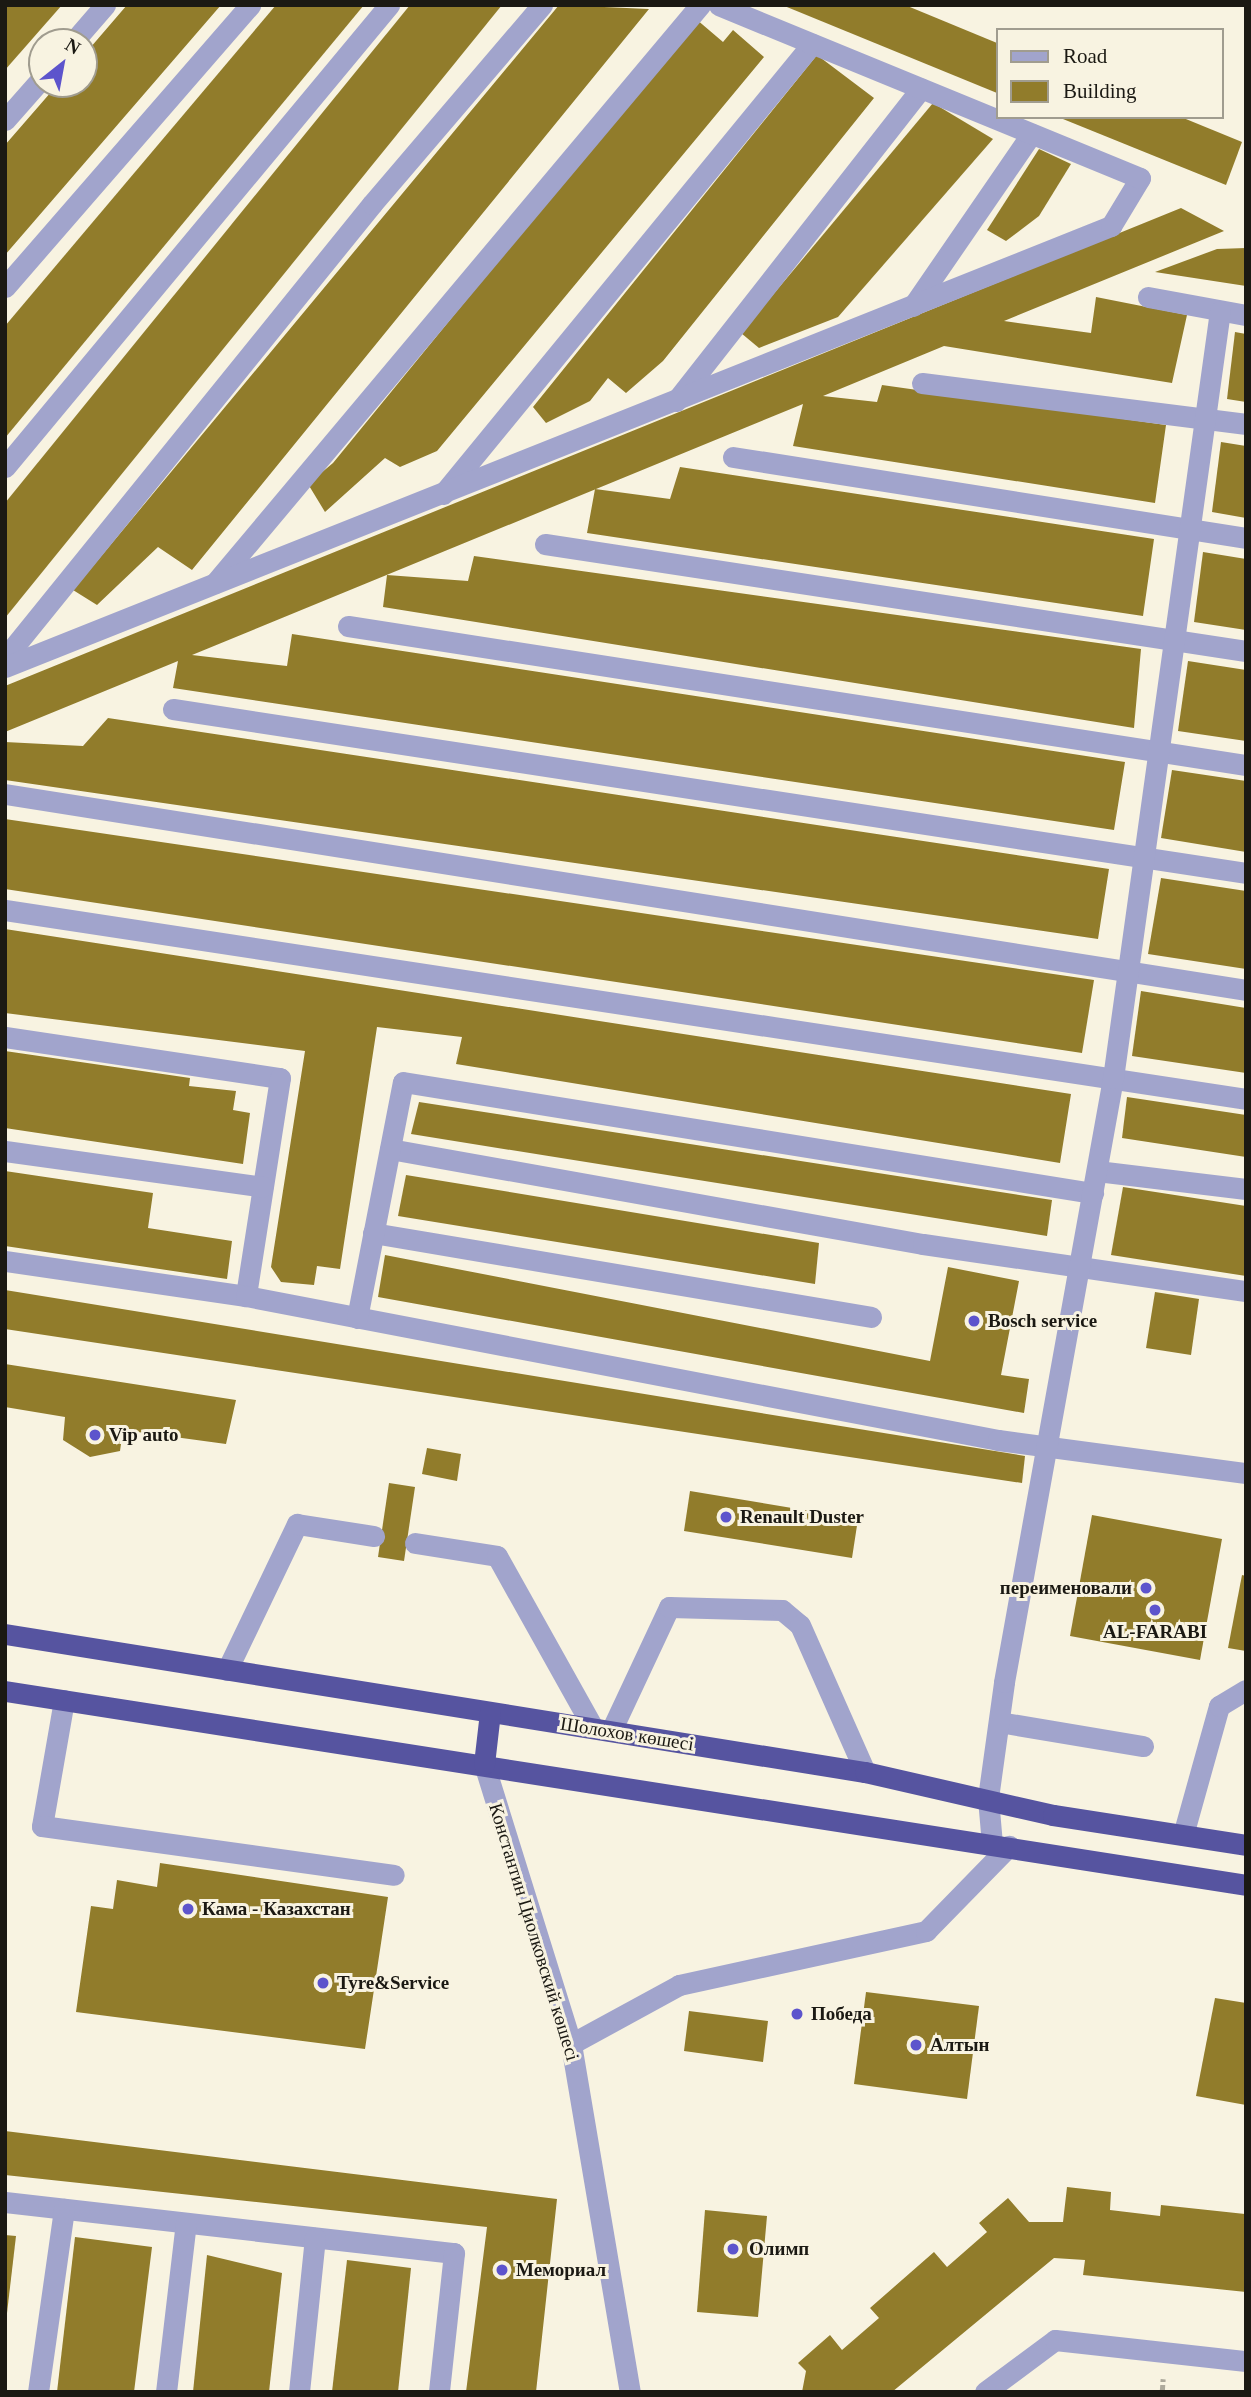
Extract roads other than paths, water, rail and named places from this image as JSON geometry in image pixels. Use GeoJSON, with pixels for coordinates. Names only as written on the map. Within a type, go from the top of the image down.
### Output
{"type":"FeatureCollection","features":[{"type":"Feature","properties":{"kind":"highway","name":"Шолохов көшесі"},"geometry":{"type":"LineString","coordinates":[[5,1634],[865,1772],[988,1798],[1246,1845]]}},
{"type":"Feature","properties":{"kind":"highway"},"geometry":{"type":"LineString","coordinates":[[5,1691],[484,1763],[1246,1885]]}},
{"type":"Feature","properties":{"kind":"highway"},"geometry":{"type":"LineString","coordinates":[[484,1763],[490,1712]]}},
{"type":"Feature","properties":{"kind":"street"},"geometry":{"type":"LineString","coordinates":[[85,28],[105,5]]}},
{"type":"Feature","properties":{"kind":"street"},"geometry":{"type":"LineString","coordinates":[[5,287],[250,5]]}},
{"type":"Feature","properties":{"kind":"street"},"geometry":{"type":"LineString","coordinates":[[5,467],[389,5]]}},
{"type":"Feature","properties":{"kind":"street"},"geometry":{"type":"LineString","coordinates":[[5,657],[372,204],[542,5]]}},
{"type":"Feature","properties":{"kind":"street"},"geometry":{"type":"LineString","coordinates":[[214,585],[700,5]]}},
{"type":"Feature","properties":{"kind":"street"},"geometry":{"type":"LineString","coordinates":[[5,667],[1111,226],[1140,178],[719,5]]}},
{"type":"Feature","properties":{"kind":"street"},"geometry":{"type":"LineString","coordinates":[[442,495],[812,44]]}},
{"type":"Feature","properties":{"kind":"street"},"geometry":{"type":"LineString","coordinates":[[675,401],[921,88]]}},
{"type":"Feature","properties":{"kind":"street"},"geometry":{"type":"LineString","coordinates":[[5,120],[28,94]]}},
{"type":"Feature","properties":{"kind":"street"},"geometry":{"type":"LineString","coordinates":[[913,306],[1031,134]]}},
{"type":"Feature","properties":{"kind":"street"},"geometry":{"type":"LineString","coordinates":[[1149,297],[1246,315]]}},
{"type":"Feature","properties":{"kind":"street"},"geometry":{"type":"LineString","coordinates":[[571,2044],[679,1985],[926,1931],[1001,1845],[988,1798],[999,1722],[1113,1078],[1220,311]]}},
{"type":"Feature","properties":{"kind":"street"},"geometry":{"type":"LineString","coordinates":[[922,383],[1246,424]]}},
{"type":"Feature","properties":{"kind":"street"},"geometry":{"type":"LineString","coordinates":[[733,457],[1246,538]]}},
{"type":"Feature","properties":{"kind":"street"},"geometry":{"type":"LineString","coordinates":[[545,544],[1246,651]]}},
{"type":"Feature","properties":{"kind":"street"},"geometry":{"type":"LineString","coordinates":[[348,626],[1246,765]]}},
{"type":"Feature","properties":{"kind":"street"},"geometry":{"type":"LineString","coordinates":[[173,709],[1246,873]]}},
{"type":"Feature","properties":{"kind":"street"},"geometry":{"type":"LineString","coordinates":[[5,794],[1246,990]]}},
{"type":"Feature","properties":{"kind":"street"},"geometry":{"type":"LineString","coordinates":[[5,910],[1246,1099]]}},
{"type":"Feature","properties":{"kind":"street"},"geometry":{"type":"LineString","coordinates":[[5,1037],[280,1078],[246,1296]]}},
{"type":"Feature","properties":{"kind":"street"},"geometry":{"type":"LineString","coordinates":[[356,1318],[403,1082],[1093,1193]]}},
{"type":"Feature","properties":{"kind":"street"},"geometry":{"type":"LineString","coordinates":[[390,1149],[923,1244],[1080,1264],[1246,1290]]}},
{"type":"Feature","properties":{"kind":"street"},"geometry":{"type":"LineString","coordinates":[[5,1151],[263,1187]]}},
{"type":"Feature","properties":{"kind":"street"},"geometry":{"type":"LineString","coordinates":[[1097,1171],[1246,1189]]}},
{"type":"Feature","properties":{"kind":"street"},"geometry":{"type":"LineString","coordinates":[[373,1233],[871,1317]]}},
{"type":"Feature","properties":{"kind":"street"},"geometry":{"type":"LineString","coordinates":[[5,1261],[246,1296],[1048,1447],[1246,1473]]}},
{"type":"Feature","properties":{"kind":"street"},"geometry":{"type":"LineString","coordinates":[[228,1670],[297,1524],[374,1536]]}},
{"type":"Feature","properties":{"kind":"street"},"geometry":{"type":"LineString","coordinates":[[415,1543],[497,1556],[602,1730]]}},
{"type":"Feature","properties":{"kind":"street"},"geometry":{"type":"LineString","coordinates":[[602,1730],[669,1607],[782,1610],[800,1625],[865,1772]]}},
{"type":"Feature","properties":{"kind":"street"},"geometry":{"type":"LineString","coordinates":[[1182,1835],[1219,1706],[1246,1690]]}},
{"type":"Feature","properties":{"kind":"street"},"geometry":{"type":"LineString","coordinates":[[64,1700],[42,1826],[394,1875]]}},
{"type":"Feature","properties":{"kind":"street"},"geometry":{"type":"LineString","coordinates":[[999,1722],[1143,1746]]}},
{"type":"Feature","properties":{"kind":"street","name":"Константин Циолковский көшесі"},"geometry":{"type":"LineString","coordinates":[[484,1763],[571,2044],[630,2392]]}},
{"type":"Feature","properties":{"kind":"street"},"geometry":{"type":"LineString","coordinates":[[5,2202],[454,2253],[439,2392]]}},
{"type":"Feature","properties":{"kind":"street"},"geometry":{"type":"LineString","coordinates":[[38,2392],[64,2209]]}},
{"type":"Feature","properties":{"kind":"street"},"geometry":{"type":"LineString","coordinates":[[166,2392],[186,2222]]}},
{"type":"Feature","properties":{"kind":"street"},"geometry":{"type":"LineString","coordinates":[[299,2392],[315,2238]]}},
{"type":"Feature","properties":{"kind":"street"},"geometry":{"type":"LineString","coordinates":[[985,2392],[1055,2340],[1246,2361]]}},
{"type":"Feature","properties":{"kind":"place","name":"Bosch service"},"geometry":{"type":"Point","coordinates":[974,1321]}},
{"type":"Feature","properties":{"kind":"place","name":"Vip auto"},"geometry":{"type":"Point","coordinates":[95,1435]}},
{"type":"Feature","properties":{"kind":"place","name":"Renault Duster"},"geometry":{"type":"Point","coordinates":[726,1517]}},
{"type":"Feature","properties":{"kind":"place","name":"переименовали"},"geometry":{"type":"Point","coordinates":[1146,1588]}},
{"type":"Feature","properties":{"kind":"place","name":"AL-FARABI"},"geometry":{"type":"Point","coordinates":[1155,1610]}},
{"type":"Feature","properties":{"kind":"place","name":"Кама - Казахстан"},"geometry":{"type":"Point","coordinates":[188,1909]}},
{"type":"Feature","properties":{"kind":"place","name":"Tyre&Service"},"geometry":{"type":"Point","coordinates":[323,1983]}},
{"type":"Feature","properties":{"kind":"place","name":"Победа"},"geometry":{"type":"Point","coordinates":[797,2014]}},
{"type":"Feature","properties":{"kind":"place","name":"Алтын"},"geometry":{"type":"Point","coordinates":[916,2045]}},
{"type":"Feature","properties":{"kind":"place","name":"Олимп"},"geometry":{"type":"Point","coordinates":[733,2249]}},
{"type":"Feature","properties":{"kind":"place","name":"Мемориал"},"geometry":{"type":"Point","coordinates":[502,2270]}}]}
